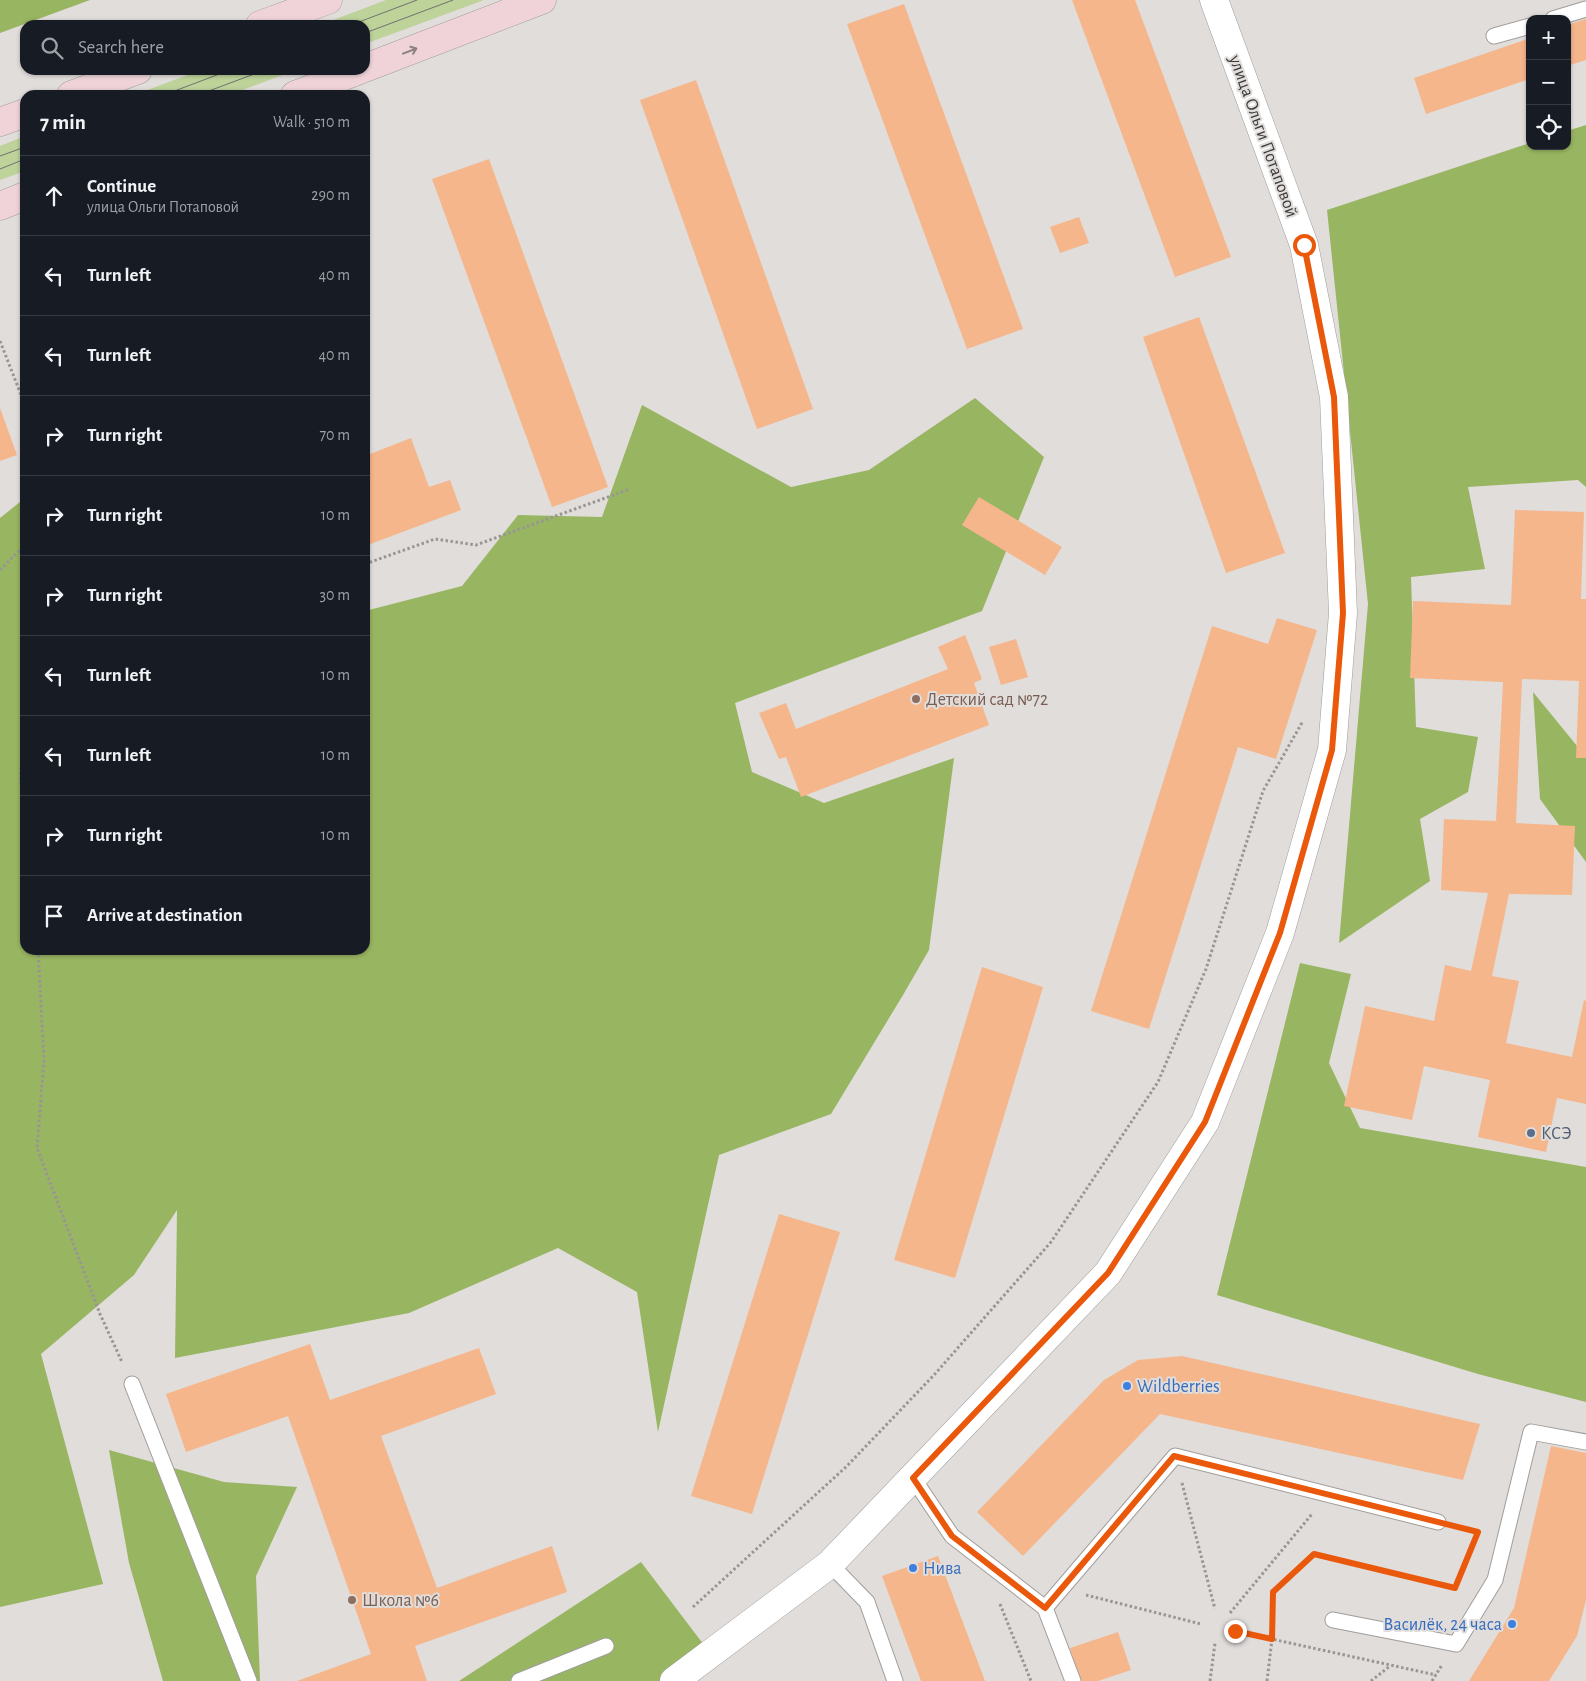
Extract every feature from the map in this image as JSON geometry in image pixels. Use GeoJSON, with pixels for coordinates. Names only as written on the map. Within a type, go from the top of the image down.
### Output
{"type":"FeatureCollection","features":[{"type":"Feature","properties":{"kind":"main road"},"geometry":{"type":"LineString","coordinates":[[274,20],[328,0]]}},
{"type":"Feature","properties":{"kind":"main road"},"geometry":{"type":"LineString","coordinates":[[370,66],[542,0]]}},
{"type":"Feature","properties":{"kind":"main road"},"geometry":{"type":"LineString","coordinates":[[84,90],[125,75]]}},
{"type":"Feature","properties":{"kind":"main road"},"geometry":{"type":"LineString","coordinates":[[308,90],[347,75]]}},
{"type":"Feature","properties":{"kind":"main road"},"geometry":{"type":"LineString","coordinates":[[0,122],[20,114]]}},
{"type":"Feature","properties":{"kind":"main road"},"geometry":{"type":"LineString","coordinates":[[0,206],[20,198]]}},
{"type":"Feature","properties":{"kind":"street","name":"улица Ольги Потаповой"},"geometry":{"type":"LineString","coordinates":[[674,1681],[830,1564],[1108,1273],[1205,1122],[1280,933],[1332,750],[1343,613],[1334,397],[1304,245],[1214,0]]}},
{"type":"Feature","properties":{"kind":"lane"},"geometry":{"type":"LineString","coordinates":[[1566,15],[1586,9]]}},
{"type":"Feature","properties":{"kind":"lane"},"geometry":{"type":"LineString","coordinates":[[1494,36],[1526,27]]}},
{"type":"Feature","properties":{"kind":"lane"},"geometry":{"type":"LineString","coordinates":[[132,1384],[249,1681]]}},
{"type":"Feature","properties":{"kind":"lane"},"geometry":{"type":"LineString","coordinates":[[1333,1620],[1456,1644],[1495,1580],[1531,1432],[1586,1442]]}},
{"type":"Feature","properties":{"kind":"lane"},"geometry":{"type":"LineString","coordinates":[[1045,1608],[1174,1456],[1438,1522]]}},
{"type":"Feature","properties":{"kind":"lane"},"geometry":{"type":"LineString","coordinates":[[913,1478],[952,1536],[1045,1608],[1073,1681]]}},
{"type":"Feature","properties":{"kind":"lane"},"geometry":{"type":"LineString","coordinates":[[830,1564],[867,1602],[895,1681]]}},
{"type":"Feature","properties":{"kind":"lane"},"geometry":{"type":"LineString","coordinates":[[519,1681],[606,1646]]}},
{"type":"Feature","properties":{"kind":"path"},"geometry":{"type":"LineString","coordinates":[[0,341],[20,392]]}},
{"type":"Feature","properties":{"kind":"path"},"geometry":{"type":"LineString","coordinates":[[370,562],[435,539],[476,545],[630,489]]}},
{"type":"Feature","properties":{"kind":"path"},"geometry":{"type":"LineString","coordinates":[[0,570],[20,550]]}},
{"type":"Feature","properties":{"kind":"path"},"geometry":{"type":"LineString","coordinates":[[693,1607],[847,1466],[934,1375],[1051,1242],[1158,1082],[1206,970],[1263,791],[1303,720]]}},
{"type":"Feature","properties":{"kind":"path"},"geometry":{"type":"LineString","coordinates":[[38,955],[44,1060],[37,1148],[100,1314],[132,1384]]}},
{"type":"Feature","properties":{"kind":"path"},"geometry":{"type":"LineString","coordinates":[[1174,1456],[1215,1609]]}},
{"type":"Feature","properties":{"kind":"path"},"geometry":{"type":"LineString","coordinates":[[1230,1613],[1328,1494]]}},
{"type":"Feature","properties":{"kind":"path"},"geometry":{"type":"LineString","coordinates":[[1267,1681],[1272,1639],[1273,1592],[1314,1554],[1455,1588],[1478,1532],[1438,1522]]}},
{"type":"Feature","properties":{"kind":"path"},"geometry":{"type":"LineString","coordinates":[[1061,1589],[1201,1624]]}},
{"type":"Feature","properties":{"kind":"path"},"geometry":{"type":"LineString","coordinates":[[999,1603],[1030,1681]]}},
{"type":"Feature","properties":{"kind":"path"},"geometry":{"type":"LineString","coordinates":[[1235,1631],[1436,1675]]}},
{"type":"Feature","properties":{"kind":"path"},"geometry":{"type":"LineString","coordinates":[[1210,1681],[1215,1643]]}},
{"type":"Feature","properties":{"kind":"path"},"geometry":{"type":"LineString","coordinates":[[1372,1681],[1391,1665]]}},
{"type":"Feature","properties":{"kind":"green space"},"geometry":{"type":"Polygon","coordinates":[[[0,0],[90,0],[35,20],[20,20],[20,26],[0,33],[0,0]]]}},
{"type":"Feature","properties":{"kind":"green space"},"geometry":{"type":"Polygon","coordinates":[[[386,0],[484,0],[370,42],[370,20],[333,20],[386,0]]]}},
{"type":"Feature","properties":{"kind":"green space"},"geometry":{"type":"Polygon","coordinates":[[[188,75],[283,75],[242,90],[147,90],[188,75]]]}},
{"type":"Feature","properties":{"kind":"green space"},"geometry":{"type":"Polygon","coordinates":[[[1586,125],[1586,487],[1578,480],[1468,487],[1485,569],[1411,577],[1416,727],[1478,737],[1468,792],[1420,819],[1430,881],[1339,943],[1368,604],[1327,210],[1526,144],[1526,150],[1571,150],[1571,130],[1586,125]]]}},
{"type":"Feature","properties":{"kind":"green space"},"geometry":{"type":"Polygon","coordinates":[[[20,138],[20,173],[0,180],[0,146],[20,138]]]}},
{"type":"Feature","properties":{"kind":"green space"},"geometry":{"type":"Polygon","coordinates":[[[975,398],[1044,457],[982,611],[735,703],[752,772],[824,803],[954,758],[929,950],[903,995],[831,1114],[719,1155],[658,1432],[637,1292],[558,1248],[409,1313],[175,1358],[177,1210],[134,1275],[41,1354],[103,1584],[0,1607],[0,518],[20,502],[20,955],[370,955],[370,610],[462,586],[518,515],[602,517],[642,405],[791,487],[869,470],[975,398]]]}},
{"type":"Feature","properties":{"kind":"green space"},"geometry":{"type":"Polygon","coordinates":[[[1533,692],[1586,757],[1586,862],[1540,799],[1533,692]]]}},
{"type":"Feature","properties":{"kind":"green space"},"geometry":{"type":"Polygon","coordinates":[[[1300,963],[1351,974],[1329,1063],[1360,1128],[1586,1167],[1586,1402],[1478,1374],[1217,1295],[1300,963]]]}},
{"type":"Feature","properties":{"kind":"green space"},"geometry":{"type":"Polygon","coordinates":[[[109,1450],[224,1482],[297,1487],[256,1576],[260,1681],[163,1681],[129,1563],[109,1450]]]}},
{"type":"Feature","properties":{"kind":"green space"},"geometry":{"type":"Polygon","coordinates":[[[641,1562],[710,1653],[663,1681],[459,1681],[641,1562]]]}},
{"type":"Feature","properties":{"kind":"building"},"geometry":{"type":"Polygon","coordinates":[[[1072,0],[1135,0],[1231,257],[1175,277],[1072,0]]]}},
{"type":"Feature","properties":{"kind":"building"},"geometry":{"type":"Polygon","coordinates":[[[904,4],[1023,329],[967,349],[847,24],[904,4]]]}},
{"type":"Feature","properties":{"kind":"building"},"geometry":{"type":"Polygon","coordinates":[[[1586,19],[1586,60],[1571,65],[1571,60],[1571,24],[1586,19]]]}},
{"type":"Feature","properties":{"kind":"building"},"geometry":{"type":"Polygon","coordinates":[[[1526,39],[1526,80],[1426,114],[1414,78],[1526,39]]]}},
{"type":"Feature","properties":{"kind":"building"},"geometry":{"type":"Polygon","coordinates":[[[696,80],[813,409],[757,429],[640,100],[696,80]]]}},
{"type":"Feature","properties":{"kind":"building"},"geometry":{"type":"Polygon","coordinates":[[[489,159],[608,487],[552,507],[432,179],[489,159]]]}},
{"type":"Feature","properties":{"kind":"building"},"geometry":{"type":"Polygon","coordinates":[[[1079,217],[1089,243],[1060,253],[1050,227],[1079,217]]]}},
{"type":"Feature","properties":{"kind":"building"},"geometry":{"type":"Polygon","coordinates":[[[1199,317],[1285,553],[1226,573],[1143,337],[1199,317]]]}},
{"type":"Feature","properties":{"kind":"building"},"geometry":{"type":"Polygon","coordinates":[[[0,408],[17,455],[0,461],[0,408]]]}},
{"type":"Feature","properties":{"kind":"building"},"geometry":{"type":"Polygon","coordinates":[[[411,438],[429,487],[450,480],[461,510],[370,544],[370,454],[411,438]]]}},
{"type":"Feature","properties":{"kind":"building"},"geometry":{"type":"Polygon","coordinates":[[[979,497],[1062,547],[1045,575],[962,525],[979,497]]]}},
{"type":"Feature","properties":{"kind":"building"},"geometry":{"type":"Polygon","coordinates":[[[1515,510],[1584,512],[1581,599],[1586,599],[1586,758],[1576,758],[1579,681],[1522,679],[1516,823],[1575,826],[1572,895],[1509,894],[1492,976],[1519,981],[1506,1043],[1572,1057],[1584,1000],[1586,1001],[1586,1104],[1557,1098],[1546,1152],[1478,1137],[1490,1080],[1424,1066],[1412,1120],[1344,1106],[1365,1006],[1434,1021],[1445,965],[1471,971],[1488,893],[1441,890],[1444,819],[1496,821],[1503,682],[1410,678],[1413,601],[1511,605],[1515,510]]]}},
{"type":"Feature","properties":{"kind":"building"},"geometry":{"type":"Polygon","coordinates":[[[1277,618],[1317,630],[1276,759],[1238,747],[1149,1029],[1091,1011],[1212,626],[1268,644],[1277,618]]]}},
{"type":"Feature","properties":{"kind":"building"},"geometry":{"type":"Polygon","coordinates":[[[965,635],[982,679],[974,683],[989,725],[801,797],[786,757],[779,759],[759,713],[786,703],[796,729],[948,669],[938,647],[965,635]]]}},
{"type":"Feature","properties":{"kind":"building"},"geometry":{"type":"Polygon","coordinates":[[[1016,639],[1028,677],[1001,685],[989,647],[1016,639]]]}},
{"type":"Feature","properties":{"kind":"building"},"geometry":{"type":"Polygon","coordinates":[[[982,967],[1043,987],[955,1278],[894,1260],[982,967]]]}},
{"type":"Feature","properties":{"kind":"building"},"geometry":{"type":"Polygon","coordinates":[[[779,1214],[840,1232],[752,1514],[691,1496],[779,1214]]]}},
{"type":"Feature","properties":{"kind":"building"},"geometry":{"type":"Polygon","coordinates":[[[310,1344],[330,1400],[479,1348],[496,1394],[381,1436],[437,1588],[552,1546],[567,1592],[415,1646],[427,1681],[297,1681],[371,1654],[288,1416],[186,1452],[166,1394],[310,1344]]]}},
{"type":"Feature","properties":{"kind":"building"},"geometry":{"type":"Polygon","coordinates":[[[1182,1356],[1480,1424],[1463,1480],[1160,1414],[1023,1556],[977,1512],[1104,1380],[1138,1360],[1182,1356]]]}},
{"type":"Feature","properties":{"kind":"building"},"geometry":{"type":"Polygon","coordinates":[[[1551,1446],[1586,1453],[1586,1600],[1577,1636],[1549,1681],[1469,1681],[1514,1608],[1551,1446]]]}},
{"type":"Feature","properties":{"kind":"building"},"geometry":{"type":"Polygon","coordinates":[[[938,1556],[985,1681],[921,1681],[882,1576],[938,1556]]]}},
{"type":"Feature","properties":{"kind":"building"},"geometry":{"type":"Polygon","coordinates":[[[1118,1632],[1131,1670],[1098,1681],[1080,1681],[1070,1648],[1118,1632]]]}},
{"type":"Feature","properties":{"kind":"tram line"},"geometry":{"type":"LineString","coordinates":[[364,20],[417,0]]}},
{"type":"Feature","properties":{"kind":"tram line"},"geometry":{"type":"LineString","coordinates":[[370,31],[453,0]]}},
{"type":"Feature","properties":{"kind":"tram line"},"geometry":{"type":"LineString","coordinates":[[177,90],[217,75]]}},
{"type":"Feature","properties":{"kind":"tram line"},"geometry":{"type":"LineString","coordinates":[[211,90],[252,75]]}},
{"type":"Feature","properties":{"kind":"tram line"},"geometry":{"type":"LineString","coordinates":[[0,156],[20,149]]}},
{"type":"Feature","properties":{"kind":"tram line"},"geometry":{"type":"LineString","coordinates":[[0,169],[20,161]]}},
{"type":"Feature","properties":{"kind":"place","name":"Детский сад №72"},"geometry":{"type":"Point","coordinates":[916,699]}},
{"type":"Feature","properties":{"kind":"place","name":"КСЭ"},"geometry":{"type":"Point","coordinates":[1531,1133]}},
{"type":"Feature","properties":{"kind":"place","name":"Wildberries"},"geometry":{"type":"Point","coordinates":[1127,1386]}},
{"type":"Feature","properties":{"kind":"place","name":"Нива"},"geometry":{"type":"Point","coordinates":[913,1568]}},
{"type":"Feature","properties":{"kind":"place","name":"Школа №6"},"geometry":{"type":"Point","coordinates":[352,1600]}},
{"type":"Feature","properties":{"kind":"place","name":"Василёк, 24 часа"},"geometry":{"type":"Point","coordinates":[1512,1624]}},
{"type":"Feature","properties":{"kind":"route"},"geometry":{"type":"LineString","coordinates":[[1235,1631],[1272,1639],[1273,1592],[1314,1554],[1455,1588],[1478,1532],[1174,1456],[1045,1608],[952,1536],[913,1478],[1108,1273],[1205,1122],[1280,933],[1332,750],[1343,613],[1334,397],[1304,245]]}}]}
